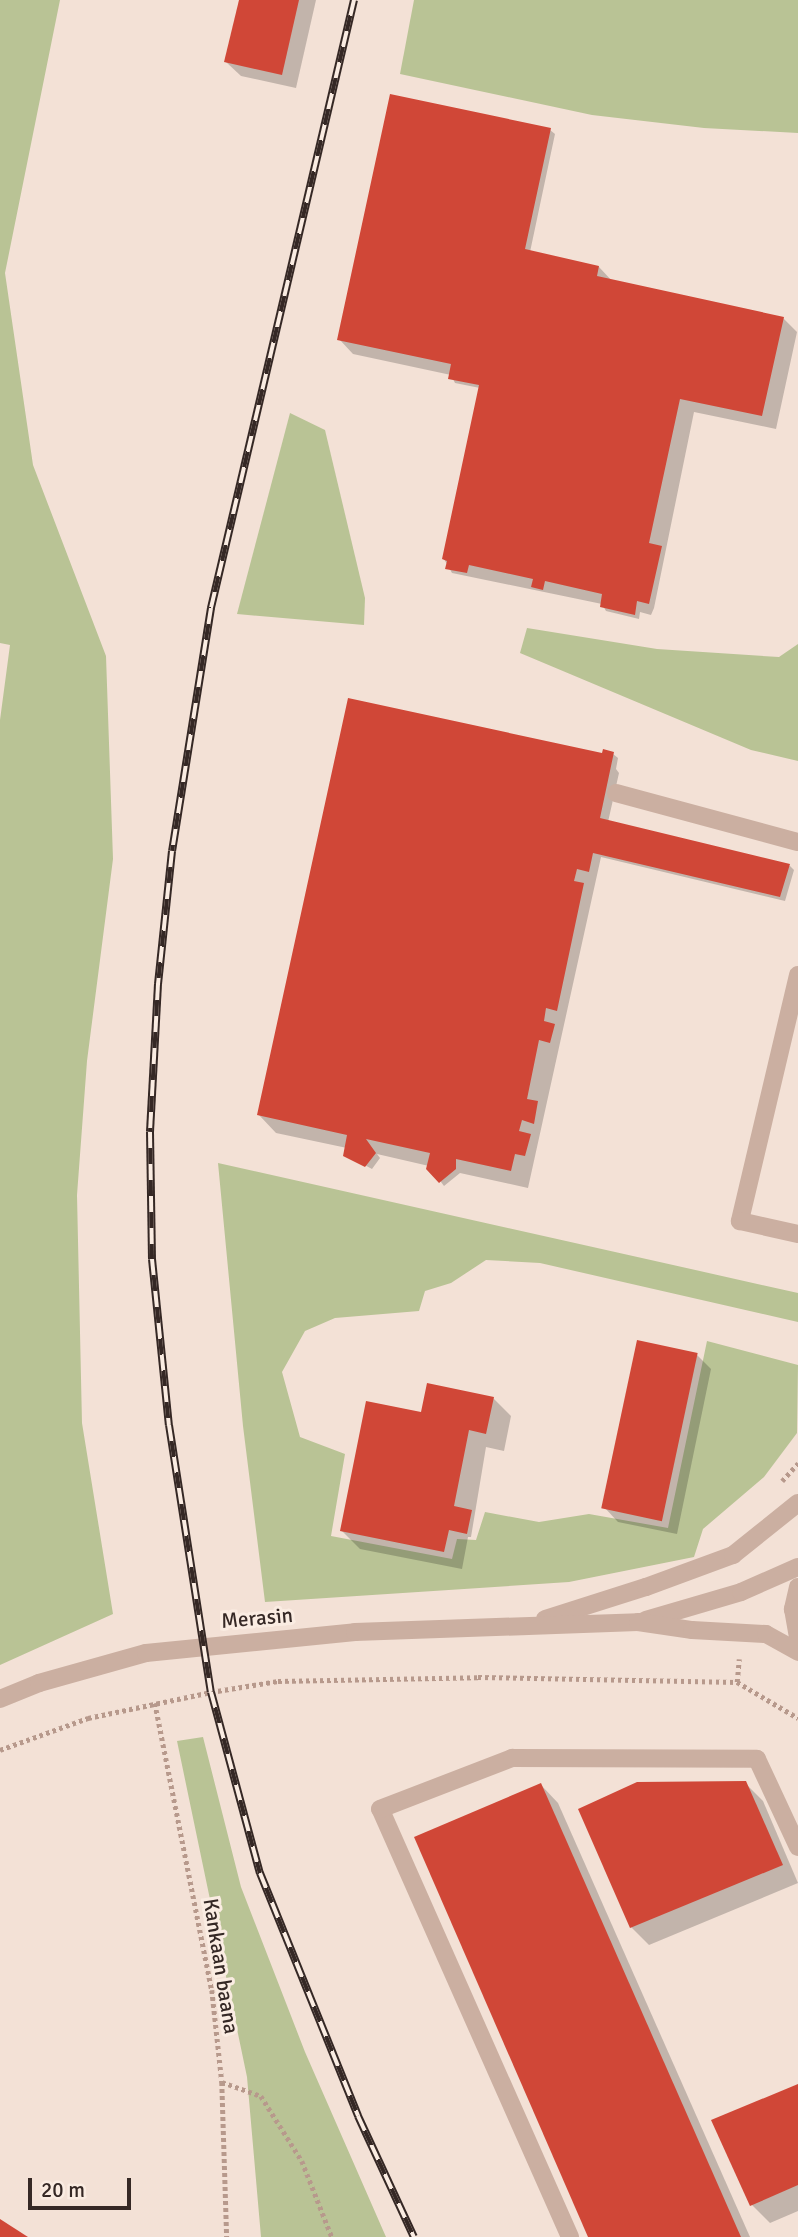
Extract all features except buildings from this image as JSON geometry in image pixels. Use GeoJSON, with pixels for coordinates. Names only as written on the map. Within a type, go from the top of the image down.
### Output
{"type":"FeatureCollection","features":[{"type":"Feature","properties":{"kind":"street"},"geometry":{"type":"LineString","coordinates":[[616,793],[798,842]]}},
{"type":"Feature","properties":{"kind":"street"},"geometry":{"type":"LineString","coordinates":[[798,975],[740,1221],[798,1234]]}},
{"type":"Feature","properties":{"kind":"street","name":"Merasin"},"geometry":{"type":"LineString","coordinates":[[525,1626],[646,1587],[733,1555],[798,1503]]}},
{"type":"Feature","properties":{"kind":"street","name":"Merasin"},"geometry":{"type":"LineString","coordinates":[[638,1622],[741,1592],[798,1567]]}},
{"type":"Feature","properties":{"kind":"street"},"geometry":{"type":"LineString","coordinates":[[798,1587],[793,1609],[798,1637]]}},
{"type":"Feature","properties":{"kind":"street","name":"Merasin"},"geometry":{"type":"LineString","coordinates":[[0,1699],[50,1680],[146,1653],[334,1634],[638,1622],[692,1630],[766,1634],[798,1651]]}},
{"type":"Feature","properties":{"kind":"street"},"geometry":{"type":"LineString","coordinates":[[570,2237],[380,1809],[512,1758],[757,1759],[798,1847]]}},
{"type":"Feature","properties":{"kind":"path"},"geometry":{"type":"LineString","coordinates":[[737,1682],[742,1631]]}},
{"type":"Feature","properties":{"kind":"path"},"geometry":{"type":"LineString","coordinates":[[0,1750],[89,1718],[155,1703],[278,1681],[374,1677],[737,1682],[798,1718]]}},
{"type":"Feature","properties":{"kind":"path","name":"Kankaan baana"},"geometry":{"type":"LineString","coordinates":[[155,1703],[212,1990],[222,2082],[227,2237]]}},
{"type":"Feature","properties":{"kind":"path"},"geometry":{"type":"LineString","coordinates":[[222,2082],[261,2096],[302,2161],[332,2237]]}},
{"type":"Feature","properties":{"kind":"green space"},"geometry":{"type":"Polygon","coordinates":[[[0,0],[60,0],[5,273],[33,465],[106,656],[113,859],[87,1061],[77,1195],[82,1423],[113,1614],[0,1665],[0,720],[10,645],[0,643],[0,0]]]}},
{"type":"Feature","properties":{"kind":"green space"},"geometry":{"type":"Polygon","coordinates":[[[414,0],[798,0],[798,133],[704,128],[592,115],[400,74],[414,0]]]}},
{"type":"Feature","properties":{"kind":"green space"},"geometry":{"type":"Polygon","coordinates":[[[290,413],[325,430],[365,598],[364,625],[237,614],[290,413]]]}},
{"type":"Feature","properties":{"kind":"green space"},"geometry":{"type":"Polygon","coordinates":[[[527,628],[657,649],[779,657],[798,644],[798,761],[751,750],[520,653],[527,628]]]}},
{"type":"Feature","properties":{"kind":"green space"},"geometry":{"type":"Polygon","coordinates":[[[218,1163],[798,1293],[798,1322],[540,1263],[486,1260],[451,1283],[425,1291],[419,1311],[335,1318],[305,1331],[282,1372],[300,1437],[345,1454],[331,1536],[452,1559],[457,1539],[476,1540],[485,1512],[539,1522],[589,1514],[668,1528],[707,1341],[798,1365],[797,1433],[764,1477],[703,1529],[694,1557],[569,1582],[265,1602],[243,1426],[218,1163]]]}},
{"type":"Feature","properties":{"kind":"green space"},"geometry":{"type":"Polygon","coordinates":[[[203,1737],[241,1887],[305,2052],[386,2237],[261,2237],[247,2077],[177,1741],[203,1737]]]}},
{"type":"Feature","properties":{"kind":"railway"},"geometry":{"type":"LineString","coordinates":[[354,0],[211,608],[172,851],[158,984],[150,1132],[152,1259],[169,1425],[211,1692],[260,1873],[358,2116],[414,2237]]}}]}
